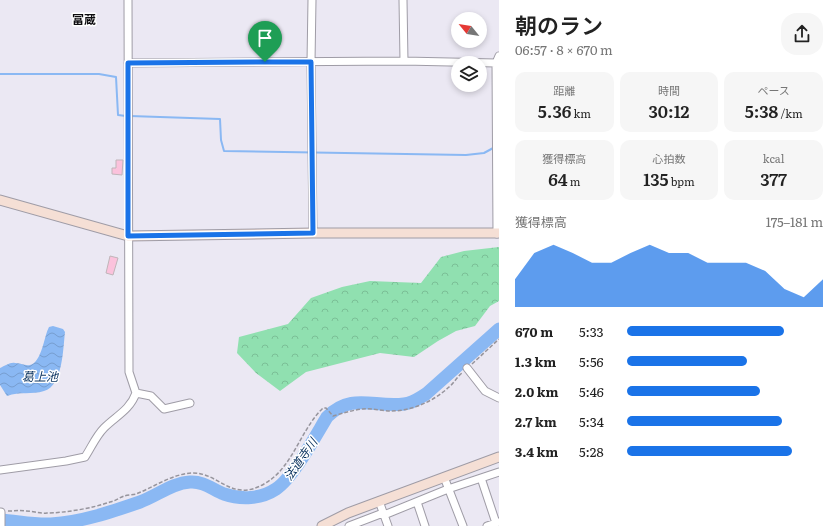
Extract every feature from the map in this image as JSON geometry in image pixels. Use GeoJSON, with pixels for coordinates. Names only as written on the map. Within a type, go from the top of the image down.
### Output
{"type":"FeatureCollection","features":[{"type":"Feature","properties":{"kind":"street"},"geometry":{"type":"LineString","coordinates":[[0,470],[84,457],[104,428],[134,402],[136,393],[129,372],[128,0]]}},
{"type":"Feature","properties":{"kind":"street"},"geometry":{"type":"LineString","coordinates":[[312,0],[311,62],[313,233]]}},
{"type":"Feature","properties":{"kind":"street"},"geometry":{"type":"LineString","coordinates":[[403,0],[404,61]]}},
{"type":"Feature","properties":{"kind":"street"},"geometry":{"type":"LineString","coordinates":[[0,200],[128,236],[313,233],[498,233],[496,63],[499,56]]}},
{"type":"Feature","properties":{"kind":"street"},"geometry":{"type":"LineString","coordinates":[[128,63],[404,61],[496,63]]}},
{"type":"Feature","properties":{"kind":"street"},"geometry":{"type":"LineString","coordinates":[[467,368],[485,391],[499,398]]}},
{"type":"Feature","properties":{"kind":"street"},"geometry":{"type":"LineString","coordinates":[[136,393],[151,396],[164,409],[190,403]]}},
{"type":"Feature","properties":{"kind":"street"},"geometry":{"type":"LineString","coordinates":[[322,526],[348,513],[499,457]]}},
{"type":"Feature","properties":{"kind":"street"},"geometry":{"type":"LineString","coordinates":[[349,526],[417,502],[448,489],[499,472]]}},
{"type":"Feature","properties":{"kind":"street"},"geometry":{"type":"LineString","coordinates":[[444,477],[463,526]]}},
{"type":"Feature","properties":{"kind":"street"},"geometry":{"type":"LineString","coordinates":[[481,478],[498,522],[487,526]]}},
{"type":"Feature","properties":{"kind":"street"},"geometry":{"type":"LineString","coordinates":[[379,501],[388,526]]}},
{"type":"Feature","properties":{"kind":"street"},"geometry":{"type":"LineString","coordinates":[[417,502],[425,526]]}},
{"type":"Feature","properties":{"kind":"street"},"geometry":{"type":"LineString","coordinates":[[1,512],[1,526]]}},
{"type":"Feature","properties":{"kind":"path"},"geometry":{"type":"LineString","coordinates":[[1,512],[24,510],[46,514],[91,507],[134,494],[179,475],[193,473],[204,475],[234,489],[244,490],[254,488],[270,481],[283,468],[323,408],[326,408],[333,416],[364,409],[391,411],[422,405],[449,387],[467,368],[499,339]]}},
{"type":"Feature","properties":{"kind":"green space"},"geometry":{"type":"Polygon","coordinates":[[[499,247],[499,301],[490,306],[475,326],[456,331],[414,357],[380,353],[306,372],[280,391],[256,373],[237,353],[239,337],[288,324],[311,298],[342,287],[370,281],[421,283],[441,257],[464,251],[499,247]]]}},
{"type":"Feature","properties":{"kind":"water","name":"葛上池"},"geometry":{"type":"Polygon","coordinates":[[[53,326],[63,329],[65,332],[61,366],[55,382],[50,388],[44,391],[7,396],[0,385],[0,368],[11,363],[30,365],[34,363],[40,354],[49,327],[53,326]]]}},
{"type":"Feature","properties":{"kind":"building"},"geometry":{"type":"Polygon","coordinates":[[[116,160],[123,160],[122,175],[112,174],[112,168],[116,168],[116,160]]]}},
{"type":"Feature","properties":{"kind":"building"},"geometry":{"type":"Polygon","coordinates":[[[110,256],[118,258],[113,275],[106,273],[110,256]]]}},
{"type":"Feature","properties":{"kind":"waterway"},"geometry":{"type":"LineString","coordinates":[[0,74],[99,74],[116,77],[118,115],[126,116]]}},
{"type":"Feature","properties":{"kind":"waterway"},"geometry":{"type":"LineString","coordinates":[[130,116],[220,119],[221,140],[224,151],[466,155],[484,153],[495,147]]}},
{"type":"Feature","properties":{"kind":"waterway","name":"法道寺川"},"geometry":{"type":"LineString","coordinates":[[0,520],[45,524],[74,521],[129,506],[177,485],[190,482],[203,484],[230,496],[251,498],[264,495],[276,489],[290,476],[304,456],[327,417],[336,409],[354,403],[393,405],[413,401],[426,394],[499,329]]}},
{"type":"Feature","properties":{"kind":"district","name":"富蔵"},"geometry":{"type":"Point","coordinates":[84,19]}},
{"type":"Feature","properties":{"kind":"route"},"geometry":{"type":"LineString","coordinates":[[265,62],[311,62],[313,233],[128,236],[128,63],[265,62]]}}]}
